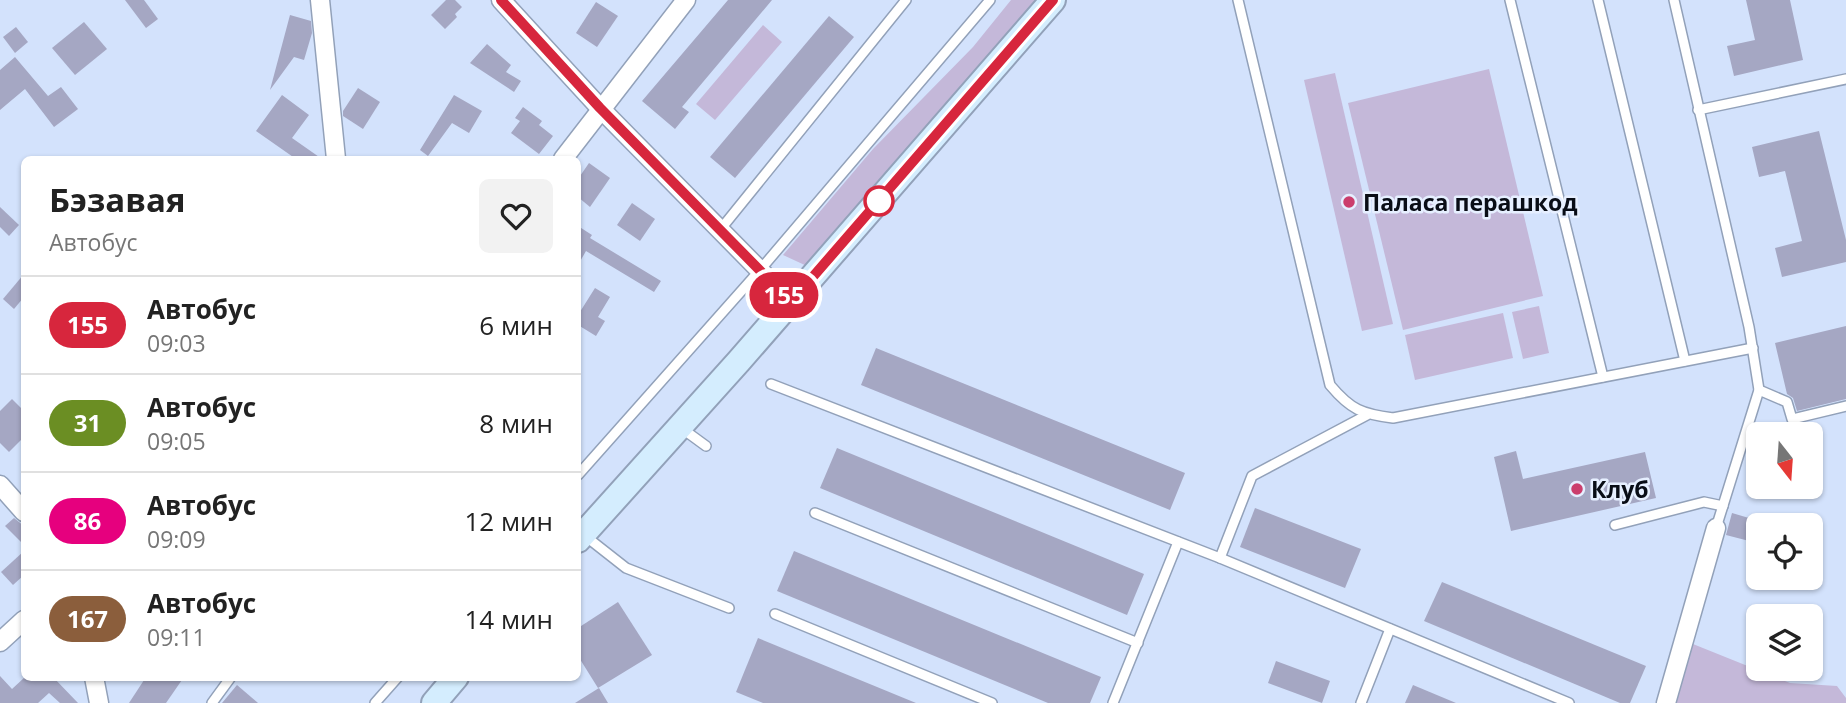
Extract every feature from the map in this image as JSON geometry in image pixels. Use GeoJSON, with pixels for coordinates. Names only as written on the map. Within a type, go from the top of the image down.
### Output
{"type":"FeatureCollection","features":[{"type":"Feature","properties":{"kind":"main road"},"geometry":{"type":"LineString","coordinates":[[581,536],[791,302],[1053,0]]}},
{"type":"Feature","properties":{"kind":"main road"},"geometry":{"type":"LineString","coordinates":[[434,703],[453,681]]}},
{"type":"Feature","properties":{"kind":"street"},"geometry":{"type":"LineString","coordinates":[[320,0],[336,156]]}},
{"type":"Feature","properties":{"kind":"street"},"geometry":{"type":"LineString","coordinates":[[501,0],[600,108],[791,302]]}},
{"type":"Feature","properties":{"kind":"street"},"geometry":{"type":"LineString","coordinates":[[565,156],[686,0]]}},
{"type":"Feature","properties":{"kind":"street"},"geometry":{"type":"LineString","coordinates":[[0,485],[21,509]]}},
{"type":"Feature","properties":{"kind":"street"},"geometry":{"type":"LineString","coordinates":[[1666,703],[1716,528]]}},
{"type":"Feature","properties":{"kind":"street"},"geometry":{"type":"LineString","coordinates":[[0,642],[21,623]]}},
{"type":"Feature","properties":{"kind":"street"},"geometry":{"type":"LineString","coordinates":[[95,681],[99,703]]}},
{"type":"Feature","properties":{"kind":"lane"},"geometry":{"type":"LineString","coordinates":[[720,230],[905,0]]}},
{"type":"Feature","properties":{"kind":"lane"},"geometry":{"type":"LineString","coordinates":[[581,472],[760,270],[990,0]]}},
{"type":"Feature","properties":{"kind":"lane"},"geometry":{"type":"LineString","coordinates":[[1238,0],[1330,385],[1347,405],[1367,415],[1393,418],[1753,348]]}},
{"type":"Feature","properties":{"kind":"lane"},"geometry":{"type":"LineString","coordinates":[[1510,0],[1603,377]]}},
{"type":"Feature","properties":{"kind":"lane"},"geometry":{"type":"LineString","coordinates":[[1598,0],[1685,361]]}},
{"type":"Feature","properties":{"kind":"lane"},"geometry":{"type":"LineString","coordinates":[[1674,0],[1753,348],[1759,390],[1716,528]]}},
{"type":"Feature","properties":{"kind":"lane"},"geometry":{"type":"LineString","coordinates":[[1698,110],[1846,79]]}},
{"type":"Feature","properties":{"kind":"lane"},"geometry":{"type":"LineString","coordinates":[[771,384],[1220,558],[1569,703]]}},
{"type":"Feature","properties":{"kind":"lane"},"geometry":{"type":"LineString","coordinates":[[1759,390],[1787,402],[1792,419],[1846,406]]}},
{"type":"Feature","properties":{"kind":"lane"},"geometry":{"type":"LineString","coordinates":[[1220,558],[1252,476],[1367,415]]}},
{"type":"Feature","properties":{"kind":"lane"},"geometry":{"type":"LineString","coordinates":[[679,426],[706,446]]}},
{"type":"Feature","properties":{"kind":"lane"},"geometry":{"type":"LineString","coordinates":[[1615,525],[1704,502],[1723,506]]}},
{"type":"Feature","properties":{"kind":"lane"},"geometry":{"type":"LineString","coordinates":[[815,513],[1138,643]]}},
{"type":"Feature","properties":{"kind":"lane"},"geometry":{"type":"LineString","coordinates":[[581,538],[626,568],[729,608]]}},
{"type":"Feature","properties":{"kind":"lane"},"geometry":{"type":"LineString","coordinates":[[1113,703],[1178,542]]}},
{"type":"Feature","properties":{"kind":"lane"},"geometry":{"type":"LineString","coordinates":[[775,614],[992,703]]}},
{"type":"Feature","properties":{"kind":"lane"},"geometry":{"type":"LineString","coordinates":[[1361,703],[1390,629]]}},
{"type":"Feature","properties":{"kind":"lane"},"geometry":{"type":"LineString","coordinates":[[212,703],[228,681]]}},
{"type":"Feature","properties":{"kind":"lane"},"geometry":{"type":"LineString","coordinates":[[376,703],[395,681]]}},
{"type":"Feature","properties":{"kind":"shaded area"},"geometry":{"type":"Polygon","coordinates":[[[1011,0],[1043,0],[809,267],[783,255],[873,149],[973,47],[1011,0]]]}},
{"type":"Feature","properties":{"kind":"shaded area"},"geometry":{"type":"Polygon","coordinates":[[[763,25],[782,42],[715,120],[696,104],[763,25]]]}},
{"type":"Feature","properties":{"kind":"shaded area"},"geometry":{"type":"Polygon","coordinates":[[[1489,69],[1543,296],[1403,330],[1348,103],[1489,69]]]}},
{"type":"Feature","properties":{"kind":"shaded area","name":"Паласа перашкод"},"geometry":{"type":"Polygon","coordinates":[[[1335,73],[1393,324],[1362,331],[1304,80],[1335,73]]]}},
{"type":"Feature","properties":{"kind":"shaded area"},"geometry":{"type":"Polygon","coordinates":[[[1539,306],[1549,353],[1523,359],[1512,312],[1539,306]]]}},
{"type":"Feature","properties":{"kind":"shaded area"},"geometry":{"type":"Polygon","coordinates":[[[1503,313],[1513,358],[1415,380],[1405,335],[1503,313]]]}},
{"type":"Feature","properties":{"kind":"shaded area"},"geometry":{"type":"Polygon","coordinates":[[[1683,640],[1746,665],[1746,681],[1785,681],[1837,686],[1846,698],[1846,703],[1666,703],[1683,640]]]}},
{"type":"Feature","properties":{"kind":"building"},"geometry":{"type":"Polygon","coordinates":[[[125,0],[144,0],[158,19],[146,28],[125,0]]]}},
{"type":"Feature","properties":{"kind":"building"},"geometry":{"type":"Polygon","coordinates":[[[446,0],[455,0],[462,7],[455,14],[457,17],[445,29],[431,15],[446,0]]]}},
{"type":"Feature","properties":{"kind":"building"},"geometry":{"type":"Polygon","coordinates":[[[728,0],[772,0],[682,107],[689,112],[675,129],[642,101],[728,0]]]}},
{"type":"Feature","properties":{"kind":"building"},"geometry":{"type":"Polygon","coordinates":[[[1746,0],[1790,0],[1803,60],[1734,76],[1727,46],[1755,40],[1746,0]]]}},
{"type":"Feature","properties":{"kind":"building"},"geometry":{"type":"Polygon","coordinates":[[[596,2],[618,16],[597,47],[576,33],[596,2]]]}},
{"type":"Feature","properties":{"kind":"building"},"geometry":{"type":"Polygon","coordinates":[[[290,15],[311,21],[312,33],[304,60],[294,57],[270,90],[290,15]]]}},
{"type":"Feature","properties":{"kind":"building"},"geometry":{"type":"Polygon","coordinates":[[[829,16],[854,37],[735,178],[710,157],[829,16]]]}},
{"type":"Feature","properties":{"kind":"building"},"geometry":{"type":"Polygon","coordinates":[[[84,22],[107,49],[75,75],[52,48],[84,22]]]}},
{"type":"Feature","properties":{"kind":"building"},"geometry":{"type":"Polygon","coordinates":[[[16,27],[28,42],[15,53],[3,37],[16,27]]]}},
{"type":"Feature","properties":{"kind":"building"},"geometry":{"type":"Polygon","coordinates":[[[487,44],[511,65],[506,72],[521,81],[514,92],[470,63],[487,44]]]}},
{"type":"Feature","properties":{"kind":"building"},"geometry":{"type":"Polygon","coordinates":[[[15,57],[48,96],[61,87],[78,109],[54,127],[25,89],[0,110],[0,70],[15,57]]]}},
{"type":"Feature","properties":{"kind":"building"},"geometry":{"type":"Polygon","coordinates":[[[358,88],[380,102],[363,129],[343,116],[343,111],[358,88]]]}},
{"type":"Feature","properties":{"kind":"building"},"geometry":{"type":"Polygon","coordinates":[[[282,95],[309,115],[292,138],[318,156],[292,156],[256,131],[282,95]]]}},
{"type":"Feature","properties":{"kind":"building"},"geometry":{"type":"Polygon","coordinates":[[[454,95],[482,111],[469,133],[452,123],[428,156],[420,150],[454,95]]]}},
{"type":"Feature","properties":{"kind":"building"},"geometry":{"type":"Polygon","coordinates":[[[523,107],[542,121],[539,125],[553,136],[539,154],[511,133],[520,121],[515,118],[523,107]]]}},
{"type":"Feature","properties":{"kind":"building"},"geometry":{"type":"Polygon","coordinates":[[[1819,131],[1846,240],[1846,262],[1782,277],[1775,248],[1802,241],[1785,171],[1759,177],[1752,147],[1819,131]]]}},
{"type":"Feature","properties":{"kind":"building"},"geometry":{"type":"Polygon","coordinates":[[[589,163],[610,178],[590,207],[581,200],[581,175],[589,163]]]}},
{"type":"Feature","properties":{"kind":"building"},"geometry":{"type":"Polygon","coordinates":[[[632,203],[655,219],[640,241],[617,225],[632,203]]]}},
{"type":"Feature","properties":{"kind":"building"},"geometry":{"type":"Polygon","coordinates":[[[0,207],[19,225],[9,236],[0,227],[0,207]]]}},
{"type":"Feature","properties":{"kind":"building"},"geometry":{"type":"Polygon","coordinates":[[[581,228],[592,235],[590,238],[661,281],[654,292],[586,251],[581,260],[581,228]]]}},
{"type":"Feature","properties":{"kind":"building"},"geometry":{"type":"Polygon","coordinates":[[[21,278],[21,301],[14,309],[3,299],[21,278]]]}},
{"type":"Feature","properties":{"kind":"building"},"geometry":{"type":"Polygon","coordinates":[[[595,288],[610,297],[598,317],[605,321],[596,336],[581,327],[581,310],[595,288]]]}},
{"type":"Feature","properties":{"kind":"building"},"geometry":{"type":"Polygon","coordinates":[[[1846,326],[1846,399],[1797,411],[1793,398],[1787,394],[1775,343],[1846,326]]]}},
{"type":"Feature","properties":{"kind":"building"},"geometry":{"type":"Polygon","coordinates":[[[876,348],[1185,473],[1170,510],[861,385],[876,348]]]}},
{"type":"Feature","properties":{"kind":"building"},"geometry":{"type":"Polygon","coordinates":[[[12,399],[21,408],[21,440],[9,452],[0,443],[0,411],[12,399]]]}},
{"type":"Feature","properties":{"kind":"building"},"geometry":{"type":"Polygon","coordinates":[[[837,448],[1144,574],[1127,615],[820,488],[837,448]]]}},
{"type":"Feature","properties":{"kind":"building","name":"Клуб"},"geometry":{"type":"Polygon","coordinates":[[[1516,451],[1523,479],[1645,452],[1656,498],[1511,531],[1494,457],[1516,451]]]}},
{"type":"Feature","properties":{"kind":"building"},"geometry":{"type":"Polygon","coordinates":[[[1255,508],[1361,549],[1345,588],[1240,547],[1255,508]]]}},
{"type":"Feature","properties":{"kind":"building"},"geometry":{"type":"Polygon","coordinates":[[[1732,513],[1746,517],[1746,540],[1726,535],[1732,513]]]}},
{"type":"Feature","properties":{"kind":"building"},"geometry":{"type":"Polygon","coordinates":[[[14,518],[21,524],[21,542],[5,526],[14,518]]]}},
{"type":"Feature","properties":{"kind":"building"},"geometry":{"type":"Polygon","coordinates":[[[794,551],[1101,677],[1090,703],[1048,703],[777,591],[794,551]]]}},
{"type":"Feature","properties":{"kind":"building"},"geometry":{"type":"Polygon","coordinates":[[[21,554],[21,578],[13,585],[1,572],[21,554]]]}},
{"type":"Feature","properties":{"kind":"building"},"geometry":{"type":"Polygon","coordinates":[[[1442,582],[1646,666],[1630,703],[1620,703],[1424,621],[1442,582]]]}},
{"type":"Feature","properties":{"kind":"building"},"geometry":{"type":"Polygon","coordinates":[[[618,602],[652,655],[598,688],[581,661],[581,626],[618,602]]]}},
{"type":"Feature","properties":{"kind":"building"},"geometry":{"type":"Polygon","coordinates":[[[758,638],[916,703],[763,703],[736,692],[758,638]]]}},
{"type":"Feature","properties":{"kind":"building"},"geometry":{"type":"Polygon","coordinates":[[[1276,661],[1330,681],[1322,703],[1268,683],[1276,661]]]}},
{"type":"Feature","properties":{"kind":"building"},"geometry":{"type":"Polygon","coordinates":[[[0,676],[12,689],[21,681],[57,681],[78,703],[60,703],[49,693],[38,703],[0,703],[0,676]]]}},
{"type":"Feature","properties":{"kind":"building"},"geometry":{"type":"Polygon","coordinates":[[[143,681],[181,681],[166,703],[129,703],[143,681]]]}},
{"type":"Feature","properties":{"kind":"building"},"geometry":{"type":"Polygon","coordinates":[[[237,685],[258,703],[222,703],[237,685]]]}},
{"type":"Feature","properties":{"kind":"building"},"geometry":{"type":"Polygon","coordinates":[[[1413,685],[1456,703],[1405,703],[1413,685]]]}},
{"type":"Feature","properties":{"kind":"building"},"geometry":{"type":"Polygon","coordinates":[[[599,688],[608,703],[575,703],[599,688]]]}},
{"type":"Feature","properties":{"kind":"bus line","name":"155"},"geometry":{"type":"LineString","coordinates":[[501,0],[600,108],[791,302],[1053,0]]}},
{"type":"Feature","properties":{"kind":"place","name":"Паласа перашкод"},"geometry":{"type":"Point","coordinates":[1349,202]}},
{"type":"Feature","properties":{"kind":"place","name":"Клуб"},"geometry":{"type":"Point","coordinates":[1577,489]}}]}
